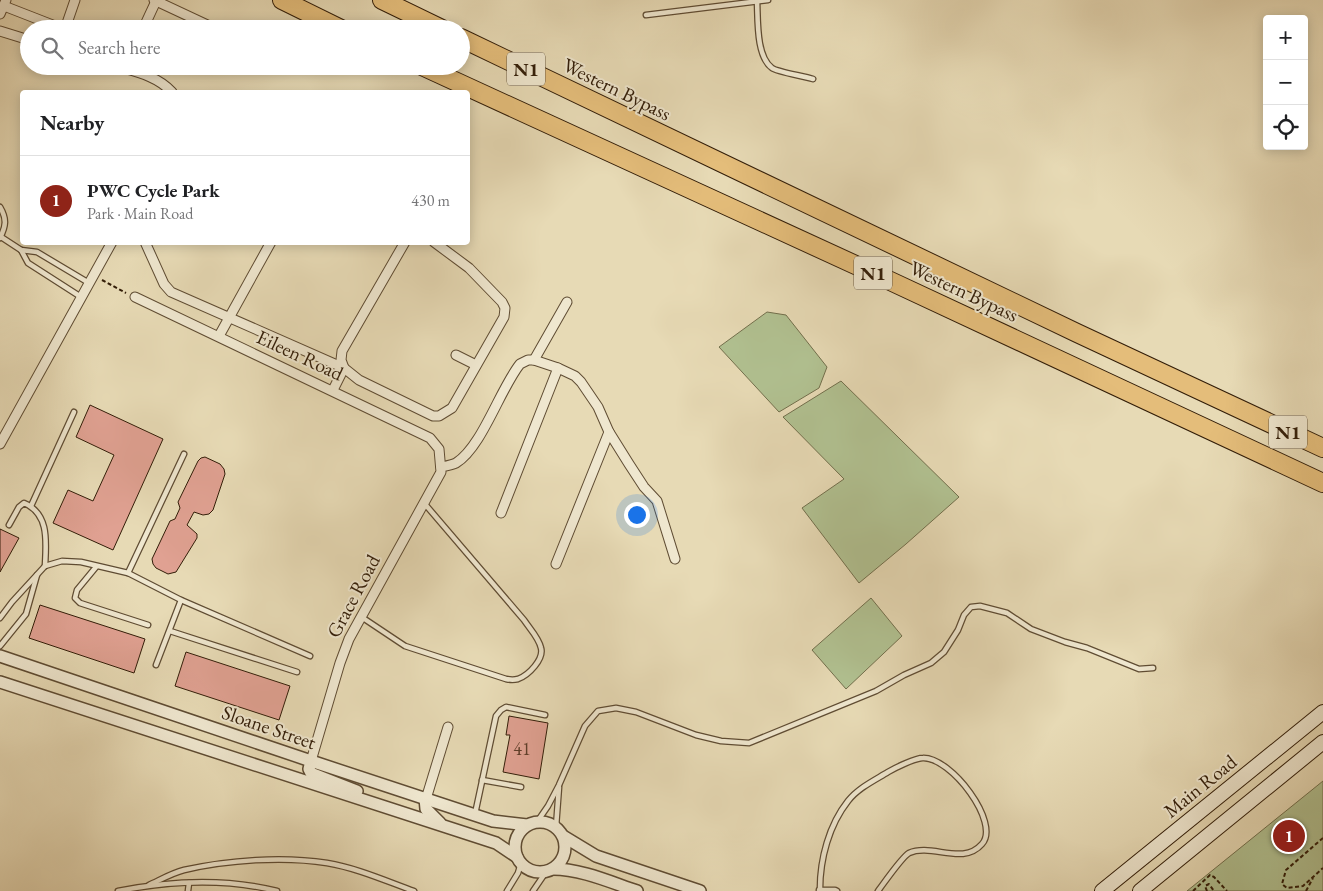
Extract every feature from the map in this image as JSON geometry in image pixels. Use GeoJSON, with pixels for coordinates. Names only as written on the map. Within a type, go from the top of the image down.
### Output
{"type":"FeatureCollection","features":[{"type":"Feature","properties":{"kind":"highway"},"geometry":{"type":"LineString","coordinates":[[269,0],[320,20]]}},
{"type":"Feature","properties":{"kind":"highway"},"geometry":{"type":"LineString","coordinates":[[282,0],[323,20]]}},
{"type":"Feature","properties":{"kind":"highway"},"geometry":{"type":"LineString","coordinates":[[382,0],[423,20]]}},
{"type":"Feature","properties":{"kind":"highway","name":"Western Bypass"},"geometry":{"type":"LineString","coordinates":[[470,42],[1068,329],[1323,448]]}},
{"type":"Feature","properties":{"kind":"highway","name":"Western Bypass"},"geometry":{"type":"LineString","coordinates":[[442,75],[895,283],[1323,483]]}},
{"type":"Feature","properties":{"kind":"main road","name":"Main Road"},"geometry":{"type":"LineString","coordinates":[[1102,891],[1323,712]]}},
{"type":"Feature","properties":{"kind":"main road"},"geometry":{"type":"LineString","coordinates":[[1140,891],[1323,742]]}},
{"type":"Feature","properties":{"kind":"street"},"geometry":{"type":"LineString","coordinates":[[67,20],[75,0]]}},
{"type":"Feature","properties":{"kind":"street"},"geometry":{"type":"LineString","coordinates":[[147,20],[155,0],[197,20]]}},
{"type":"Feature","properties":{"kind":"street"},"geometry":{"type":"LineString","coordinates":[[3,7],[39,20]]}},
{"type":"Feature","properties":{"kind":"street"},"geometry":{"type":"LineString","coordinates":[[0,32],[20,38]]}},
{"type":"Feature","properties":{"kind":"street"},"geometry":{"type":"LineString","coordinates":[[148,75],[161,82],[170,90]]}},
{"type":"Feature","properties":{"kind":"street"},"geometry":{"type":"LineString","coordinates":[[0,443],[110,245]]}},
{"type":"Feature","properties":{"kind":"street"},"geometry":{"type":"LineString","coordinates":[[146,245],[168,290],[344,368],[359,380],[433,416],[439,416],[452,408],[504,317],[505,308],[502,302],[469,268],[438,245]]}},
{"type":"Feature","properties":{"kind":"street"},"geometry":{"type":"LineString","coordinates":[[219,336],[269,245]]}},
{"type":"Feature","properties":{"kind":"street"},"geometry":{"type":"LineString","coordinates":[[333,390],[344,368],[341,360],[342,351],[403,245]]}},
{"type":"Feature","properties":{"kind":"street","name":"Eileen Road"},"geometry":{"type":"LineString","coordinates":[[135,297],[430,438],[439,449],[441,455]]}},
{"type":"Feature","properties":{"kind":"street"},"geometry":{"type":"LineString","coordinates":[[534,360],[567,302]]}},
{"type":"Feature","properties":{"kind":"street"},"geometry":{"type":"LineString","coordinates":[[456,355],[476,365]]}},
{"type":"Feature","properties":{"kind":"street"},"geometry":{"type":"LineString","coordinates":[[441,467],[454,464],[462,459],[474,444],[518,367],[524,362],[534,360],[558,368],[575,376],[581,382],[598,407],[609,432],[644,487],[650,492],[660,507],[675,559]]}},
{"type":"Feature","properties":{"kind":"street"},"geometry":{"type":"LineString","coordinates":[[501,513],[558,368]]}},
{"type":"Feature","properties":{"kind":"street"},"geometry":{"type":"LineString","coordinates":[[556,564],[609,432]]}},
{"type":"Feature","properties":{"kind":"street","name":"Grace Road"},"geometry":{"type":"LineString","coordinates":[[311,761],[349,639],[441,472],[441,455]]}},
{"type":"Feature","properties":{"kind":"street","name":"Sloane Street"},"geometry":{"type":"LineString","coordinates":[[0,656],[475,815],[501,823],[532,824]]}},
{"type":"Feature","properties":{"kind":"street","name":"Sloane Street"},"geometry":{"type":"LineString","coordinates":[[0,682],[496,843],[519,860]]}},
{"type":"Feature","properties":{"kind":"street"},"geometry":{"type":"LineString","coordinates":[[446,827],[424,806],[448,727]]}},
{"type":"Feature","properties":{"kind":"street"},"geometry":{"type":"LineString","coordinates":[[311,761],[310,773],[365,795],[379,805]]}},
{"type":"Feature","properties":{"kind":"street"},"geometry":{"type":"LineString","coordinates":[[475,815],[476,837]]}},
{"type":"Feature","properties":{"kind":"street"},"geometry":{"type":"LineString","coordinates":[[637,891],[565,869],[532,871],[519,860],[515,850],[518,836],[532,824],[550,824],[596,856],[700,891]]}},
{"type":"Feature","properties":{"kind":"street"},"geometry":{"type":"LineString","coordinates":[[549,870],[563,858],[565,843],[560,832]]}},
{"type":"Feature","properties":{"kind":"lane"},"geometry":{"type":"LineString","coordinates":[[646,15],[768,0]]}},
{"type":"Feature","properties":{"kind":"lane"},"geometry":{"type":"LineString","coordinates":[[757,1],[760,49],[764,60],[772,69],[813,78]]}},
{"type":"Feature","properties":{"kind":"lane"},"geometry":{"type":"LineString","coordinates":[[0,207],[5,216],[5,224],[0,237],[21,250],[36,252],[91,279]]}},
{"type":"Feature","properties":{"kind":"lane"},"geometry":{"type":"LineString","coordinates":[[21,250],[28,263],[81,297]]}},
{"type":"Feature","properties":{"kind":"lane"},"geometry":{"type":"LineString","coordinates":[[30,506],[74,412]]}},
{"type":"Feature","properties":{"kind":"lane"},"geometry":{"type":"LineString","coordinates":[[128,573],[184,454]]}},
{"type":"Feature","properties":{"kind":"lane"},"geometry":{"type":"LineString","coordinates":[[9,525],[19,507],[24,503],[30,506],[42,519],[45,528],[45,566]]}},
{"type":"Feature","properties":{"kind":"lane"},"geometry":{"type":"LineString","coordinates":[[360,616],[405,646],[506,679],[518,679],[524,676],[535,666],[542,655],[539,641],[524,620],[424,503]]}},
{"type":"Feature","properties":{"kind":"lane"},"geometry":{"type":"LineString","coordinates":[[0,618],[45,566],[62,561],[81,562],[128,573],[181,600],[310,656]]}},
{"type":"Feature","properties":{"kind":"lane"},"geometry":{"type":"LineString","coordinates":[[96,566],[77,590],[75,598],[80,603],[148,625]]}},
{"type":"Feature","properties":{"kind":"lane"},"geometry":{"type":"LineString","coordinates":[[0,646],[26,614],[38,574]]}},
{"type":"Feature","properties":{"kind":"lane"},"geometry":{"type":"LineString","coordinates":[[156,665],[181,600]]}},
{"type":"Feature","properties":{"kind":"lane"},"geometry":{"type":"LineString","coordinates":[[532,824],[548,806],[585,726],[598,711],[616,708],[636,712],[696,735],[748,743],[876,691],[931,662],[944,652],[958,630],[964,615],[971,607],[980,606],[1007,613],[1030,629],[1087,648],[1139,669],[1153,668]]}},
{"type":"Feature","properties":{"kind":"lane"},"geometry":{"type":"LineString","coordinates":[[170,631],[297,672]]}},
{"type":"Feature","properties":{"kind":"lane"},"geometry":{"type":"LineString","coordinates":[[475,815],[496,716],[506,707],[545,715]]}},
{"type":"Feature","properties":{"kind":"lane"},"geometry":{"type":"LineString","coordinates":[[837,891],[819,890],[820,877],[824,852],[834,825],[848,800],[866,785],[893,769],[922,758],[938,761],[954,773],[971,793],[983,817],[986,832],[982,844],[971,852],[958,854],[919,850],[907,854],[878,891]]}},
{"type":"Feature","properties":{"kind":"lane"},"geometry":{"type":"LineString","coordinates":[[482,780],[521,787]]}},
{"type":"Feature","properties":{"kind":"lane"},"geometry":{"type":"LineString","coordinates":[[559,785],[560,832]]}},
{"type":"Feature","properties":{"kind":"lane"},"geometry":{"type":"LineString","coordinates":[[149,885],[182,871],[231,862],[296,859],[329,863],[372,875],[414,891]]}},
{"type":"Feature","properties":{"kind":"lane"},"geometry":{"type":"LineString","coordinates":[[507,891],[518,873],[519,860]]}},
{"type":"Feature","properties":{"kind":"lane"},"geometry":{"type":"LineString","coordinates":[[533,891],[549,870]]}},
{"type":"Feature","properties":{"kind":"lane"},"geometry":{"type":"LineString","coordinates":[[188,891],[189,883]]}},
{"type":"Feature","properties":{"kind":"lane"},"geometry":{"type":"LineString","coordinates":[[118,891],[149,885],[189,883],[229,883],[276,891]]}},
{"type":"Feature","properties":{"kind":"path"},"geometry":{"type":"LineString","coordinates":[[91,279],[135,297]]}},
{"type":"Feature","properties":{"kind":"path"},"geometry":{"type":"LineString","coordinates":[[1323,838],[1286,870],[1282,884],[1287,888],[1303,886],[1323,868]]}},
{"type":"Feature","properties":{"kind":"path"},"geometry":{"type":"LineString","coordinates":[[1193,891],[1210,875],[1227,891]]}},
{"type":"Feature","properties":{"kind":"path"},"geometry":{"type":"LineString","coordinates":[[1306,891],[1313,877]]}},
{"type":"Feature","properties":{"kind":"path"},"geometry":{"type":"LineString","coordinates":[[1207,891],[1205,886],[1209,884],[1214,891]]}},
{"type":"Feature","properties":{"kind":"green space"},"geometry":{"type":"Polygon","coordinates":[[[767,312],[786,315],[827,367],[819,388],[779,412],[719,347],[767,312]]]}},
{"type":"Feature","properties":{"kind":"green space"},"geometry":{"type":"Polygon","coordinates":[[[841,381],[959,497],[859,583],[802,508],[844,479],[783,417],[841,381]]]}},
{"type":"Feature","properties":{"kind":"green space"},"geometry":{"type":"Polygon","coordinates":[[[871,598],[902,636],[846,689],[812,650],[871,598]]]}},
{"type":"Feature","properties":{"kind":"green space"},"geometry":{"type":"Polygon","coordinates":[[[1323,781],[1323,891],[1187,891],[1323,781]]]}},
{"type":"Feature","properties":{"kind":"building"},"geometry":{"type":"Polygon","coordinates":[[[90,405],[163,439],[113,550],[53,523],[68,490],[93,501],[114,455],[76,437],[90,405]]]}},
{"type":"Feature","properties":{"kind":"building"},"geometry":{"type":"Polygon","coordinates":[[[205,457],[220,464],[225,474],[213,510],[209,514],[203,515],[194,512],[187,525],[197,534],[197,538],[176,572],[168,574],[156,568],[152,559],[170,521],[175,519],[180,508],[178,502],[198,461],[205,457]]]}},
{"type":"Feature","properties":{"kind":"building"},"geometry":{"type":"Polygon","coordinates":[[[0,529],[19,538],[0,572],[0,529]]]}},
{"type":"Feature","properties":{"kind":"building"},"geometry":{"type":"Polygon","coordinates":[[[40,605],[145,639],[134,673],[29,638],[40,605]]]}},
{"type":"Feature","properties":{"kind":"building"},"geometry":{"type":"Polygon","coordinates":[[[186,652],[290,686],[279,720],[175,686],[186,652]]]}},
{"type":"Feature","properties":{"kind":"building"},"geometry":{"type":"Polygon","coordinates":[[[509,716],[548,723],[539,779],[503,772],[510,735],[506,735],[509,716]]]}},
{"type":"Feature","properties":{"kind":"place","name":"PWC Cycle Park"},"geometry":{"type":"Point","coordinates":[1289,836]}}]}
